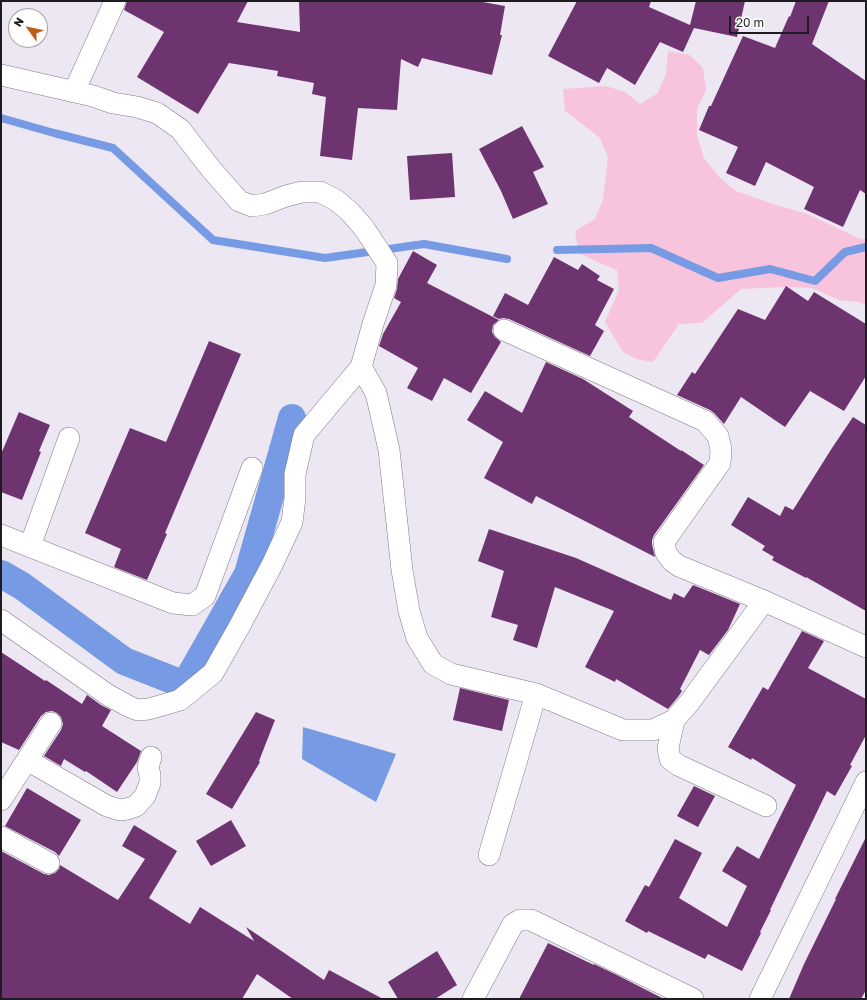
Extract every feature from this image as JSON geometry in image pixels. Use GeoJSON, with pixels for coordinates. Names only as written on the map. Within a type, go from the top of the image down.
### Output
{"type":"FeatureCollection","features":[{"type":"Feature","properties":{"kind":"street"},"geometry":{"type":"LineString","coordinates":[[74,92],[115,1]]}},
{"type":"Feature","properties":{"kind":"street"},"geometry":{"type":"LineString","coordinates":[[1,76],[92,96],[113,103],[137,107],[157,113],[180,129],[211,169],[239,201],[252,206],[265,204],[302,192],[320,192],[336,200],[350,212],[364,228],[387,263],[386,285],[361,366],[304,435],[295,474],[295,498],[292,522],[240,627],[214,673],[180,700],[138,710],[108,695],[1,620]]}},
{"type":"Feature","properties":{"kind":"street"},"geometry":{"type":"LineString","coordinates":[[504,330],[704,421],[718,436],[721,450],[720,463],[664,542],[666,553],[672,561],[679,566],[764,601],[866,647]]}},
{"type":"Feature","properties":{"kind":"street"},"geometry":{"type":"LineString","coordinates":[[361,366],[376,393],[389,450],[402,570],[409,610],[416,638],[433,664],[450,674],[536,694],[623,730],[653,730],[674,720],[764,601]]}},
{"type":"Feature","properties":{"kind":"street"},"geometry":{"type":"LineString","coordinates":[[30,546],[68,438]]}},
{"type":"Feature","properties":{"kind":"street"},"geometry":{"type":"LineString","coordinates":[[1,535],[173,603],[192,605],[204,596],[252,468]]}},
{"type":"Feature","properties":{"kind":"street"},"geometry":{"type":"LineString","coordinates":[[489,855],[536,694]]}},
{"type":"Feature","properties":{"kind":"street"},"geometry":{"type":"LineString","coordinates":[[674,720],[668,748],[670,759],[678,765],[766,806]]}},
{"type":"Feature","properties":{"kind":"street"},"geometry":{"type":"LineString","coordinates":[[1,800],[51,723]]}},
{"type":"Feature","properties":{"kind":"street"},"geometry":{"type":"LineString","coordinates":[[27,760],[107,806],[120,810],[136,806],[144,796],[150,783],[148,767],[151,757]]}},
{"type":"Feature","properties":{"kind":"street"},"geometry":{"type":"LineString","coordinates":[[760,999],[866,782]]}},
{"type":"Feature","properties":{"kind":"street"},"geometry":{"type":"LineString","coordinates":[[1,837],[49,863]]}},
{"type":"Feature","properties":{"kind":"street"},"geometry":{"type":"LineString","coordinates":[[473,999],[514,924],[520,920],[531,920],[693,999]]}},
{"type":"Feature","properties":{"kind":"shaded area"},"geometry":{"type":"Polygon","coordinates":[[[668,51],[690,55],[703,68],[706,90],[697,109],[697,136],[704,158],[719,177],[736,191],[812,216],[860,239],[866,239],[866,305],[858,302],[839,300],[812,288],[785,287],[741,289],[702,323],[679,324],[653,362],[637,359],[623,352],[605,322],[619,290],[617,270],[579,253],[575,231],[595,219],[603,200],[608,157],[600,138],[565,111],[563,89],[606,86],[625,92],[640,104],[658,93],[666,74],[668,51]]]}},
{"type":"Feature","properties":{"kind":"water"},"geometry":{"type":"Polygon","coordinates":[[[303,727],[396,754],[376,802],[302,759],[303,727]]]}},
{"type":"Feature","properties":{"kind":"building"},"geometry":{"type":"Polygon","coordinates":[[[127,1],[248,1],[237,22],[300,32],[299,1],[477,1],[505,6],[500,35],[502,35],[492,75],[422,58],[418,67],[401,59],[397,110],[358,108],[352,160],[320,156],[326,97],[312,94],[314,83],[277,76],[278,71],[229,63],[198,114],[137,77],[164,32],[124,10],[127,1]]]}},
{"type":"Feature","properties":{"kind":"building"},"geometry":{"type":"Polygon","coordinates":[[[577,1],[651,1],[649,7],[690,25],[696,1],[745,1],[737,37],[694,28],[683,52],[660,42],[635,85],[607,68],[599,83],[548,56],[577,1]]]}},
{"type":"Feature","properties":{"kind":"building"},"geometry":{"type":"Polygon","coordinates":[[[796,1],[829,1],[812,44],[866,81],[866,194],[860,190],[843,227],[804,209],[814,187],[766,162],[755,186],[726,173],[738,147],[699,130],[743,36],[775,48],[796,1]]]}},
{"type":"Feature","properties":{"kind":"building"},"geometry":{"type":"Polygon","coordinates":[[[522,126],[544,167],[533,172],[548,204],[513,219],[501,191],[479,149],[522,126]]]}},
{"type":"Feature","properties":{"kind":"building"},"geometry":{"type":"Polygon","coordinates":[[[452,153],[455,197],[410,200],[407,156],[452,153]]]}},
{"type":"Feature","properties":{"kind":"building"},"geometry":{"type":"Polygon","coordinates":[[[413,251],[437,265],[427,283],[499,320],[493,325],[492,332],[501,342],[471,393],[444,378],[432,401],[407,388],[418,368],[379,346],[383,334],[401,302],[394,298],[398,279],[413,251]]]}},
{"type":"Feature","properties":{"kind":"building"},"geometry":{"type":"Polygon","coordinates":[[[554,257],[578,270],[582,264],[600,276],[597,280],[614,289],[595,325],[604,331],[590,356],[509,319],[499,319],[493,316],[505,293],[528,305],[554,257]]]}},
{"type":"Feature","properties":{"kind":"building"},"geometry":{"type":"Polygon","coordinates":[[[786,286],[808,301],[814,292],[866,324],[866,376],[844,411],[810,391],[785,427],[741,397],[724,424],[710,410],[677,395],[692,372],[695,374],[738,309],[765,320],[786,286]]]}},
{"type":"Feature","properties":{"kind":"building"},"geometry":{"type":"Polygon","coordinates":[[[209,341],[241,354],[165,533],[167,534],[147,580],[114,567],[121,549],[85,533],[130,428],[166,442],[209,341]]]}},
{"type":"Feature","properties":{"kind":"building"},"geometry":{"type":"Polygon","coordinates":[[[546,362],[583,379],[633,411],[629,417],[704,465],[654,535],[652,544],[655,557],[536,496],[532,504],[484,478],[503,442],[467,420],[485,391],[522,413],[546,362]]]}},
{"type":"Feature","properties":{"kind":"building"},"geometry":{"type":"Polygon","coordinates":[[[19,412],[50,425],[39,451],[41,452],[22,500],[1,492],[1,454],[19,412]]]}},
{"type":"Feature","properties":{"kind":"building"},"geometry":{"type":"Polygon","coordinates":[[[853,417],[866,425],[866,611],[806,577],[772,560],[774,557],[762,550],[765,546],[731,525],[748,497],[780,516],[785,506],[793,510],[853,417]]]}},
{"type":"Feature","properties":{"kind":"building"},"geometry":{"type":"Polygon","coordinates":[[[489,529],[576,558],[671,600],[674,593],[684,598],[693,585],[740,604],[728,630],[709,655],[700,650],[680,689],[682,691],[668,709],[616,679],[615,682],[585,667],[614,611],[555,587],[537,648],[513,640],[518,625],[491,617],[504,571],[478,561],[489,529]]]}},
{"type":"Feature","properties":{"kind":"building"},"geometry":{"type":"Polygon","coordinates":[[[802,631],[824,641],[808,668],[866,699],[866,735],[850,765],[852,766],[835,796],[827,791],[742,971],[708,954],[705,959],[648,931],[647,933],[625,921],[645,885],[649,887],[675,839],[702,853],[679,898],[727,927],[747,886],[722,871],[737,846],[759,859],[796,785],[752,758],[751,760],[728,747],[763,687],[768,690],[802,631]]]}},
{"type":"Feature","properties":{"kind":"building"},"geometry":{"type":"Polygon","coordinates":[[[1,652],[82,704],[87,695],[111,710],[102,726],[141,751],[137,762],[117,792],[86,771],[85,772],[64,759],[61,766],[44,756],[61,730],[63,724],[61,717],[57,713],[52,711],[46,712],[41,716],[19,750],[1,742],[1,652]]]}},
{"type":"Feature","properties":{"kind":"building"},"geometry":{"type":"Polygon","coordinates":[[[460,688],[509,700],[502,731],[453,720],[460,688]]]}},
{"type":"Feature","properties":{"kind":"building"},"geometry":{"type":"Polygon","coordinates":[[[256,712],[275,720],[259,761],[260,762],[232,809],[206,794],[256,712]]]}},
{"type":"Feature","properties":{"kind":"building"},"geometry":{"type":"Polygon","coordinates":[[[694,786],[715,796],[698,827],[677,816],[694,786]]]}},
{"type":"Feature","properties":{"kind":"building"},"geometry":{"type":"Polygon","coordinates":[[[27,788],[81,820],[59,856],[55,852],[5,826],[27,788]]]}},
{"type":"Feature","properties":{"kind":"building"},"geometry":{"type":"Polygon","coordinates":[[[231,820],[246,846],[211,866],[196,841],[231,820]]]}},
{"type":"Feature","properties":{"kind":"building"},"geometry":{"type":"Polygon","coordinates":[[[134,825],[177,851],[149,898],[190,924],[200,907],[254,941],[246,927],[324,980],[329,970],[383,999],[293,999],[257,974],[242,999],[1,999],[1,851],[44,874],[49,875],[55,873],[59,869],[60,865],[118,900],[145,859],[122,846],[134,825]]]}},
{"type":"Feature","properties":{"kind":"building"},"geometry":{"type":"Polygon","coordinates":[[[866,837],[866,990],[861,999],[789,999],[804,964],[866,837]]]}},
{"type":"Feature","properties":{"kind":"building"},"geometry":{"type":"Polygon","coordinates":[[[548,943],[617,975],[664,999],[519,999],[548,943]]]}},
{"type":"Feature","properties":{"kind":"building"},"geometry":{"type":"Polygon","coordinates":[[[437,951],[457,985],[435,999],[398,999],[388,982],[437,951]]]}},
{"type":"Feature","properties":{"kind":"waterway"},"geometry":{"type":"LineString","coordinates":[[1,118],[113,148],[213,240],[325,258],[424,244],[507,259]]}},
{"type":"Feature","properties":{"kind":"waterway"},"geometry":{"type":"LineString","coordinates":[[557,250],[651,248],[718,278],[770,269],[815,281],[845,252],[866,247]]}},
{"type":"Feature","properties":{"kind":"waterway"},"geometry":{"type":"LineString","coordinates":[[1,574],[22,586],[124,661],[185,685],[248,574],[292,418]]}}]}
